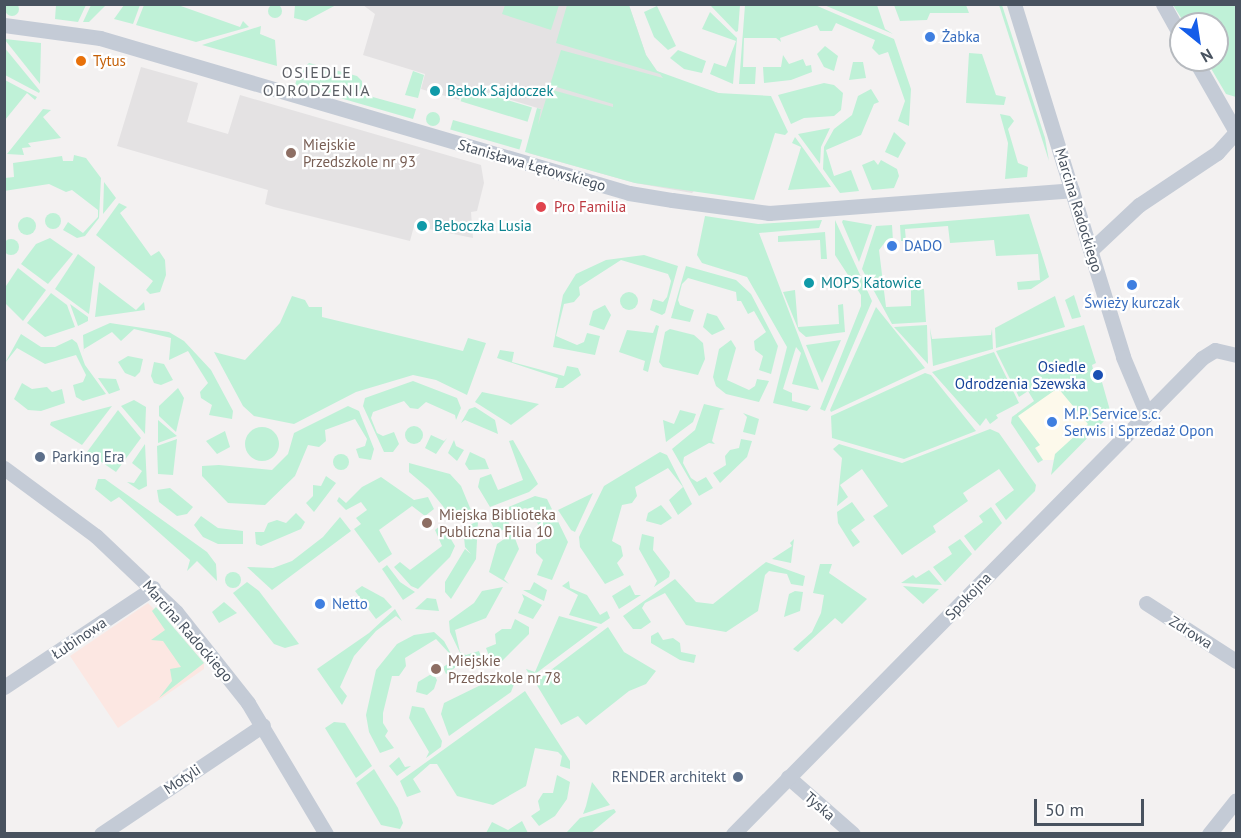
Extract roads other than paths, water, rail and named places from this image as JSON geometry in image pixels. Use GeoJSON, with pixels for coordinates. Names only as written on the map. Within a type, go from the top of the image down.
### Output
{"type":"FeatureCollection","features":[{"type":"Feature","properties":{"kind":"street","name":"Marcina Radockiego"},"geometry":{"type":"LineString","coordinates":[[1014,4],[1123,357],[1147,414]]}},
{"type":"Feature","properties":{"kind":"street","name":"Stanisława Łętowskiego"},"geometry":{"type":"LineString","coordinates":[[4,26],[99,38],[615,189],[661,198],[769,213],[1072,190]]}},
{"type":"Feature","properties":{"kind":"street"},"geometry":{"type":"LineString","coordinates":[[1091,250],[1139,205],[1217,153],[1236,132],[1202,72]]}},
{"type":"Feature","properties":{"kind":"street","name":"Spokojna"},"geometry":{"type":"LineString","coordinates":[[733,834],[1202,358],[1215,350],[1236,355]]}},
{"type":"Feature","properties":{"kind":"street","name":"Marcina Radockiego"},"geometry":{"type":"LineString","coordinates":[[4,468],[96,536],[153,588],[214,657],[263,725],[326,834]]}},
{"type":"Feature","properties":{"kind":"street","name":"Łubinowa"},"geometry":{"type":"LineString","coordinates":[[4,687],[153,588]]}},
{"type":"Feature","properties":{"kind":"street","name":"Zdrowa"},"geometry":{"type":"LineString","coordinates":[[1146,603],[1236,661]]}},
{"type":"Feature","properties":{"kind":"street","name":"Motyli"},"geometry":{"type":"LineString","coordinates":[[101,834],[263,725]]}},
{"type":"Feature","properties":{"kind":"street","name":"Tyska"},"geometry":{"type":"LineString","coordinates":[[788,777],[853,834]]}},
{"type":"Feature","properties":{"kind":"street"},"geometry":{"type":"LineString","coordinates":[[1209,834],[1236,800]]}},
{"type":"Feature","properties":{"kind":"place","name":"Żabka"},"geometry":{"type":"Point","coordinates":[930,37]}},
{"type":"Feature","properties":{"kind":"place","name":"Tytus"},"geometry":{"type":"Point","coordinates":[81,61]}},
{"type":"Feature","properties":{"kind":"place","name":"Bebok Sajdoczek"},"geometry":{"type":"Point","coordinates":[435,91]}},
{"type":"Feature","properties":{"kind":"place","name":"Miejskie Przedszkole nr 93"},"geometry":{"type":"Point","coordinates":[291,153]}},
{"type":"Feature","properties":{"kind":"place","name":"Pro Familia"},"geometry":{"type":"Point","coordinates":[541,207]}},
{"type":"Feature","properties":{"kind":"place","name":"Beboczka Lusia"},"geometry":{"type":"Point","coordinates":[422,226]}},
{"type":"Feature","properties":{"kind":"place","name":"DADO"},"geometry":{"type":"Point","coordinates":[892,246]}},
{"type":"Feature","properties":{"kind":"place","name":"MOPS Katowice"},"geometry":{"type":"Point","coordinates":[809,283]}},
{"type":"Feature","properties":{"kind":"place","name":"Świeży kurczak"},"geometry":{"type":"Point","coordinates":[1132,285]}},
{"type":"Feature","properties":{"kind":"place","name":"Osiedle Odrodzenia Szewska"},"geometry":{"type":"Point","coordinates":[1098,375]}},
{"type":"Feature","properties":{"kind":"place","name":"M.P. Service s.c. Serwis i Sprzedaż Opon"},"geometry":{"type":"Point","coordinates":[1052,422]}},
{"type":"Feature","properties":{"kind":"place","name":"Parking Era"},"geometry":{"type":"Point","coordinates":[40,457]}},
{"type":"Feature","properties":{"kind":"place","name":"Miejska Biblioteka Publiczna Filia 10"},"geometry":{"type":"Point","coordinates":[427,523]}},
{"type":"Feature","properties":{"kind":"place","name":"Netto"},"geometry":{"type":"Point","coordinates":[320,604]}},
{"type":"Feature","properties":{"kind":"place","name":"Miejskie Przedszkole nr 78"},"geometry":{"type":"Point","coordinates":[436,669]}},
{"type":"Feature","properties":{"kind":"place","name":"RENDER architekt"},"geometry":{"type":"Point","coordinates":[738,777]}},
{"type":"Feature","properties":{"kind":"district","name":"OSIEDLE ODRODZENIA"},"geometry":{"type":"Point","coordinates":[317,81]}}]}
